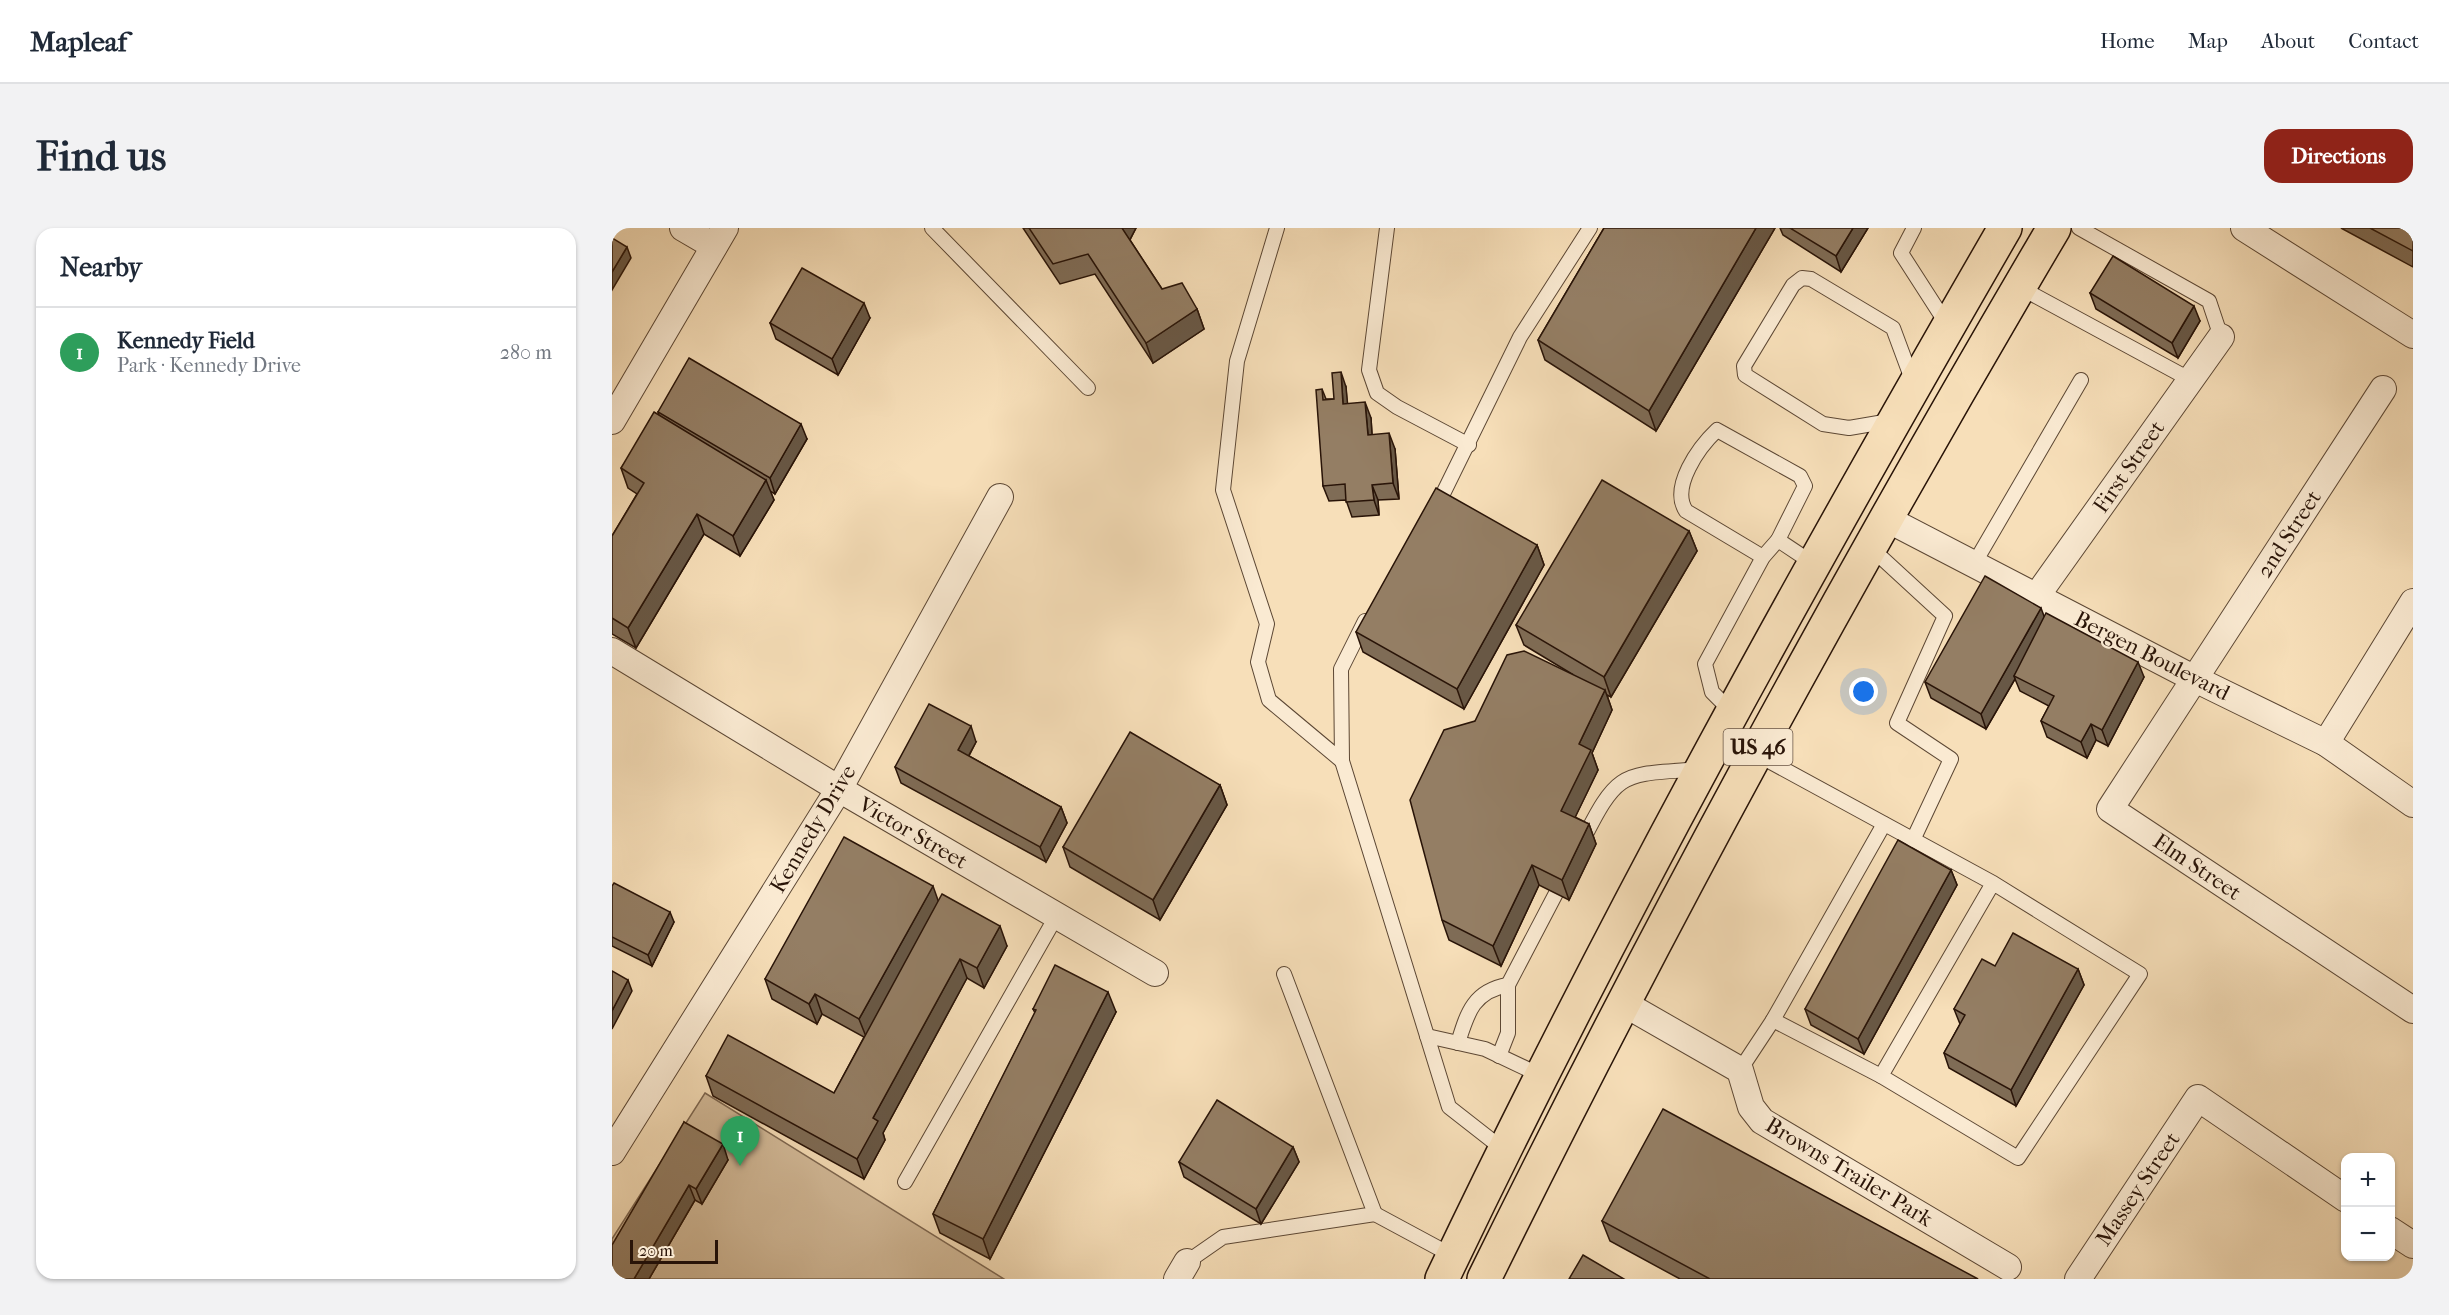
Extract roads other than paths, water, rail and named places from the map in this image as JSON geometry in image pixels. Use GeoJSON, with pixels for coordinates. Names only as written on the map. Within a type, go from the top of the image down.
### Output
{"type":"FeatureCollection","features":[{"type":"Feature","properties":{"kind":"highway","name":"US 46"},"geometry":{"type":"LineString","coordinates":[[1448,1267],[1542,1076],[1733,713],[1914,385],[2005,228]]}},
{"type":"Feature","properties":{"kind":"highway","name":"US 46"},"geometry":{"type":"LineString","coordinates":[[1484,1279],[1623,1003],[1755,753],[1885,518],[2054,228]]}},
{"type":"Feature","properties":{"kind":"street"},"geometry":{"type":"LineString","coordinates":[[612,421],[720,237],[683,228]]}},
{"type":"Feature","properties":{"kind":"street"},"geometry":{"type":"LineString","coordinates":[[2244,228],[2413,335]]}},
{"type":"Feature","properties":{"kind":"street","name":"First Street"},"geometry":{"type":"LineString","coordinates":[[2036,597],[2222,337]]}},
{"type":"Feature","properties":{"kind":"street","name":"2nd Street"},"geometry":{"type":"LineString","coordinates":[[2194,679],[2383,389]]}},
{"type":"Feature","properties":{"kind":"street","name":"Kennedy Drive"},"geometry":{"type":"LineString","coordinates":[[612,1152],[839,789],[1000,497]]}},
{"type":"Feature","properties":{"kind":"street","name":"Bergen Boulevard"},"geometry":{"type":"LineString","coordinates":[[1885,518],[2194,679],[2326,743],[2413,804]]}},
{"type":"Feature","properties":{"kind":"street"},"geometry":{"type":"LineString","coordinates":[[2326,743],[2413,602]]}},
{"type":"Feature","properties":{"kind":"street","name":"Victor Street"},"geometry":{"type":"LineString","coordinates":[[612,651],[839,789],[1155,973]]}},
{"type":"Feature","properties":{"kind":"street","name":"Elm Street"},"geometry":{"type":"LineString","coordinates":[[2194,679],[2110,809],[2413,1010]]}},
{"type":"Feature","properties":{"kind":"street"},"geometry":{"type":"LineString","coordinates":[[1623,1003],[1740,1070]]}},
{"type":"Feature","properties":{"kind":"street","name":"Browns Trailer Park"},"geometry":{"type":"LineString","coordinates":[[1740,1070],[1751,1107],[1762,1121],[2008,1267]]}},
{"type":"Feature","properties":{"kind":"street","name":"Massey Street"},"geometry":{"type":"LineString","coordinates":[[2078,1279],[2198,1098],[2341,1196]]}},
{"type":"Feature","properties":{"kind":"street"},"geometry":{"type":"LineString","coordinates":[[2395,1233],[2413,1245]]}},
{"type":"Feature","properties":{"kind":"lane"},"geometry":{"type":"LineString","coordinates":[[932,228],[1088,388]]}},
{"type":"Feature","properties":{"kind":"lane"},"geometry":{"type":"LineString","coordinates":[[1277,228],[1237,361],[1223,490],[1267,624],[1258,662],[1269,700],[1342,761]]}},
{"type":"Feature","properties":{"kind":"lane"},"geometry":{"type":"LineString","coordinates":[[1388,228],[1369,370],[1377,393],[1397,408],[1469,445]]}},
{"type":"Feature","properties":{"kind":"lane"},"geometry":{"type":"LineString","coordinates":[[1429,520],[1447,491],[1520,337],[1590,228]]}},
{"type":"Feature","properties":{"kind":"lane"},"geometry":{"type":"LineString","coordinates":[[1914,228],[1901,253],[1948,326]]}},
{"type":"Feature","properties":{"kind":"lane"},"geometry":{"type":"LineString","coordinates":[[2079,228],[2209,301],[2222,337]]}},
{"type":"Feature","properties":{"kind":"lane"},"geometry":{"type":"LineString","coordinates":[[1895,420],[1849,428],[1823,424],[1745,375],[1744,366],[1793,285],[1802,278],[1811,279],[1893,328],[1914,385]]}},
{"type":"Feature","properties":{"kind":"lane"},"geometry":{"type":"LineString","coordinates":[[2019,287],[2191,380]]}},
{"type":"Feature","properties":{"kind":"lane"},"geometry":{"type":"LineString","coordinates":[[1974,564],[2081,380]]}},
{"type":"Feature","properties":{"kind":"lane"},"geometry":{"type":"LineString","coordinates":[[1733,713],[1712,692],[1705,664],[1763,557],[1778,540],[1805,486],[1800,476],[1717,430],[1706,440],[1681,486],[1680,502],[1686,511],[1763,557]]}},
{"type":"Feature","properties":{"kind":"lane"},"geometry":{"type":"LineString","coordinates":[[1778,540],[1814,564]]}},
{"type":"Feature","properties":{"kind":"lane"},"geometry":{"type":"LineString","coordinates":[[1869,547],[1945,616],[1897,723],[1951,759],[1913,840]]}},
{"type":"Feature","properties":{"kind":"lane"},"geometry":{"type":"LineString","coordinates":[[1374,607],[1356,636],[1341,669],[1342,761],[1449,1107],[1506,1151]]}},
{"type":"Feature","properties":{"kind":"lane"},"geometry":{"type":"LineString","coordinates":[[1755,753],[1993,883],[2140,974],[2018,1158],[1881,1076],[1773,1020]]}},
{"type":"Feature","properties":{"kind":"lane"},"geometry":{"type":"LineString","coordinates":[[1499,1056],[1508,1033],[1508,985],[1603,800],[1622,780],[1637,773],[1703,769]]}},
{"type":"Feature","properties":{"kind":"lane"},"geometry":{"type":"LineString","coordinates":[[1740,1070],[1773,1020],[1884,824]]}},
{"type":"Feature","properties":{"kind":"lane"},"geometry":{"type":"LineString","coordinates":[[1881,1076],[1993,883]]}},
{"type":"Feature","properties":{"kind":"lane"},"geometry":{"type":"LineString","coordinates":[[905,1182],[1057,915]]}},
{"type":"Feature","properties":{"kind":"lane"},"geometry":{"type":"LineString","coordinates":[[1284,974],[1375,1214],[1448,1267]]}},
{"type":"Feature","properties":{"kind":"lane"},"geometry":{"type":"LineString","coordinates":[[1458,1043],[1468,1010],[1494,987],[1508,985]]}},
{"type":"Feature","properties":{"kind":"lane"},"geometry":{"type":"LineString","coordinates":[[1427,1036],[1485,1049],[1542,1076]]}},
{"type":"Feature","properties":{"kind":"lane"},"geometry":{"type":"LineString","coordinates":[[1182,1270],[1222,1237],[1375,1214]]}},
{"type":"Feature","properties":{"kind":"place","name":"Kennedy Field"},"geometry":{"type":"Point","coordinates":[740,1166]}}]}
